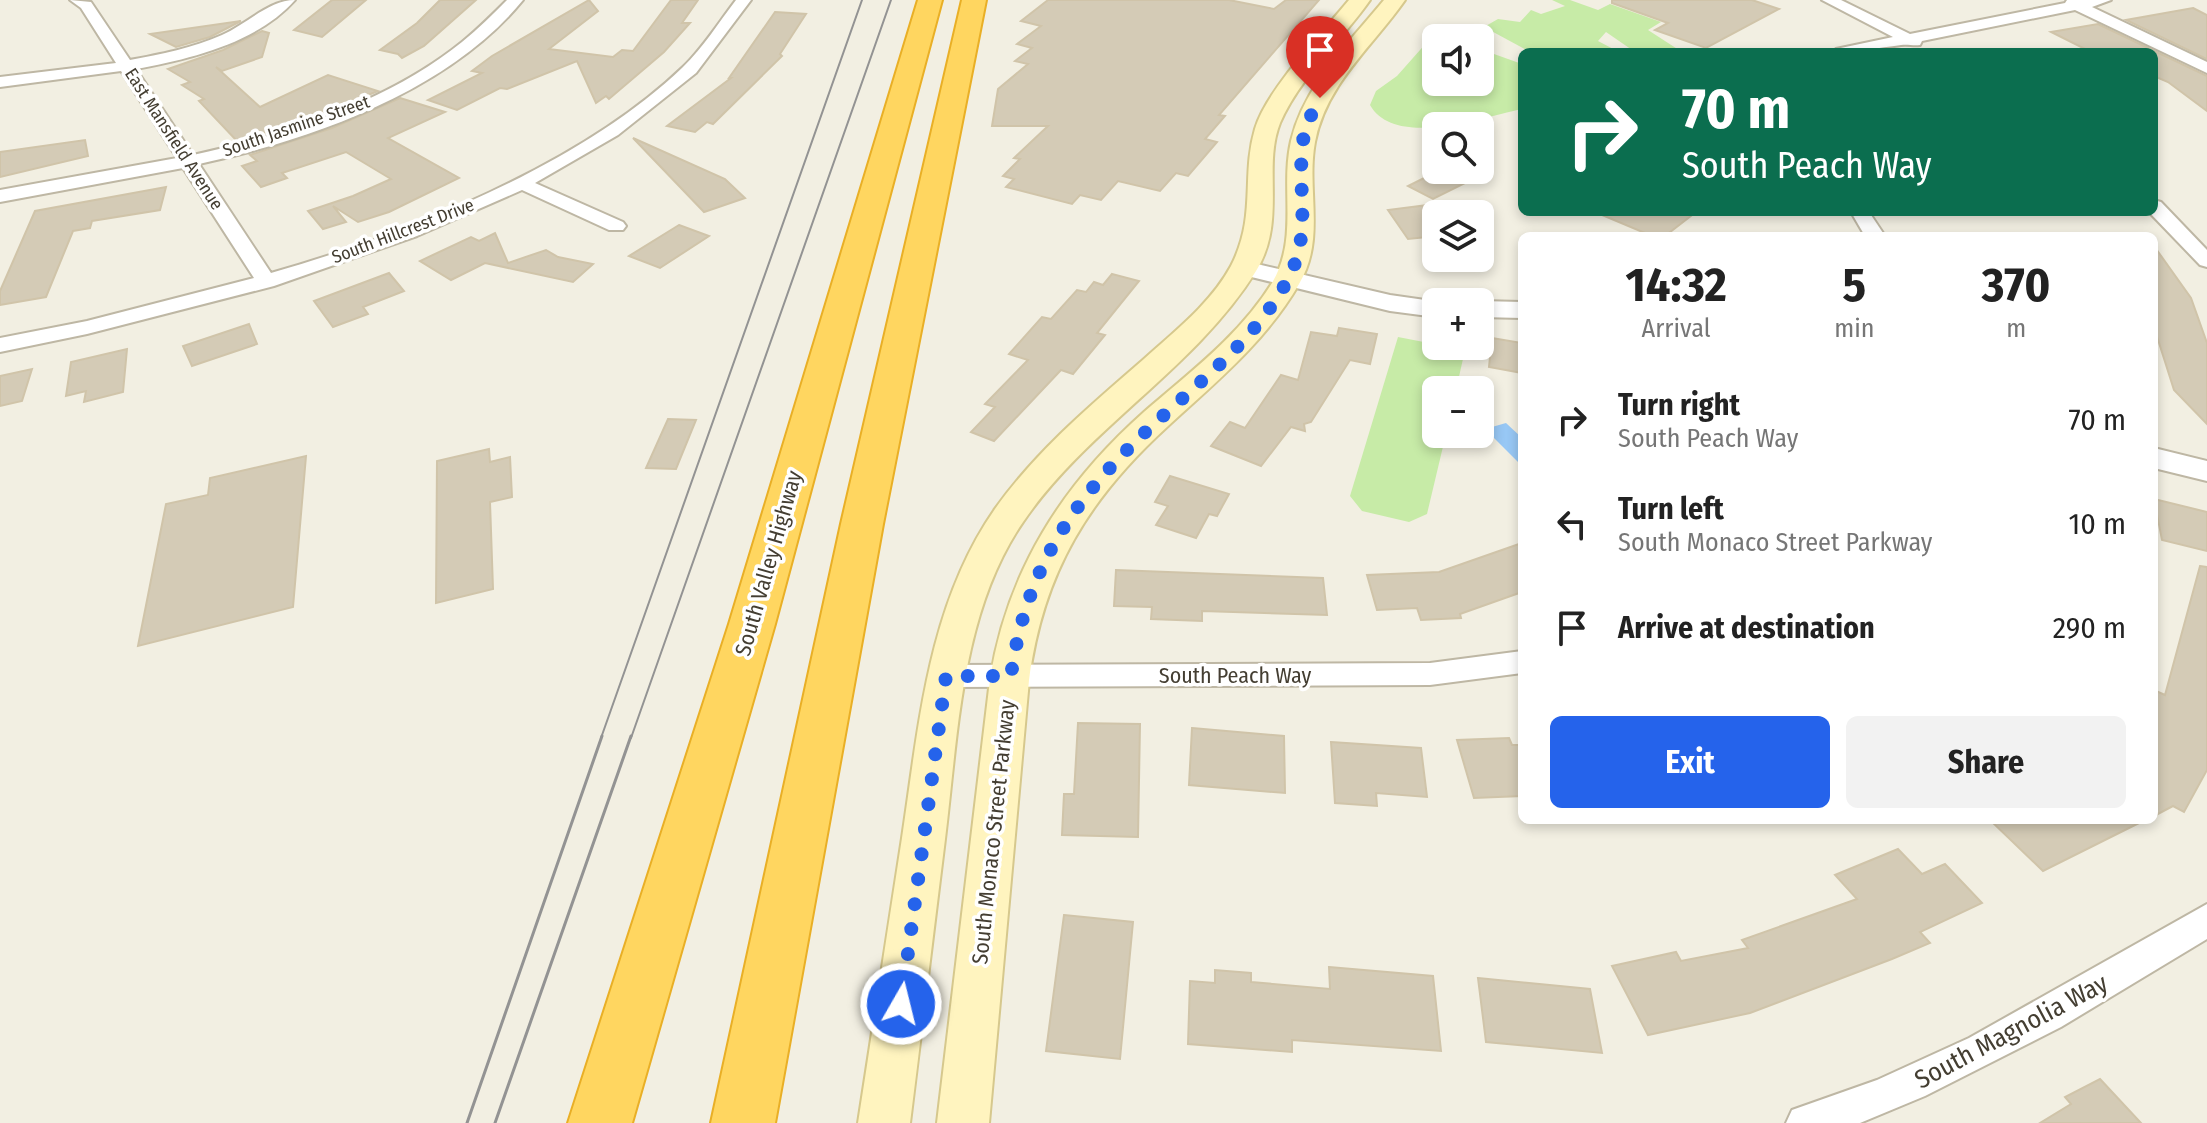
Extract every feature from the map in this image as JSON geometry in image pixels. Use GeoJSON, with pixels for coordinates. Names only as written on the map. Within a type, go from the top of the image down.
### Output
{"type":"FeatureCollection","features":[{"type":"Feature","properties":{"kind":"highway","name":"South Valley Highway"},"geometry":{"type":"LineString","coordinates":[[600,1123],[752,624],[930,0]]}},
{"type":"Feature","properties":{"kind":"highway"},"geometry":{"type":"LineString","coordinates":[[743,1123],[862,524],[974,0]]}},
{"type":"Feature","properties":{"kind":"main road"},"geometry":{"type":"LineString","coordinates":[[884,1123],[946,676],[972,584],[1007,518],[1071,441],[1205,320],[1244,268],[1261,220],[1263,145],[1268,124],[1287,91],[1360,0]]}},
{"type":"Feature","properties":{"kind":"main road","name":"South Monaco Street Parkway"},"geometry":{"type":"LineString","coordinates":[[963,1123],[991,830],[1011,676],[1026,602],[1050,550],[1080,501],[1125,450],[1246,337],[1288,280],[1303,232],[1302,148],[1311,115],[1334,76],[1395,0]]}},
{"type":"Feature","properties":{"kind":"street","name":"East Mansfield Avenue"},"geometry":{"type":"LineString","coordinates":[[77,0],[86,5],[267,282]]}},
{"type":"Feature","properties":{"kind":"street"},"geometry":{"type":"LineString","coordinates":[[0,82],[126,65],[203,46],[263,21],[288,0]]}},
{"type":"Feature","properties":{"kind":"street","name":"South Jasmine Street"},"geometry":{"type":"LineString","coordinates":[[0,196],[189,162],[309,126],[406,84],[479,38],[516,0]]}},
{"type":"Feature","properties":{"kind":"street","name":"South Hillcrest Drive"},"geometry":{"type":"LineString","coordinates":[[0,345],[117,322],[267,282],[454,214],[580,150],[650,105],[712,47],[744,0]]}},
{"type":"Feature","properties":{"kind":"street"},"geometry":{"type":"LineString","coordinates":[[1829,0],[1928,48]]}},
{"type":"Feature","properties":{"kind":"street"},"geometry":{"type":"LineString","coordinates":[[1863,48],[2071,3],[2104,0]]}},
{"type":"Feature","properties":{"kind":"street"},"geometry":{"type":"LineString","coordinates":[[2071,3],[2207,68]]}},
{"type":"Feature","properties":{"kind":"street"},"geometry":{"type":"LineString","coordinates":[[519,182],[616,226]]}},
{"type":"Feature","properties":{"kind":"street"},"geometry":{"type":"LineString","coordinates":[[2158,210],[2207,261]]}},
{"type":"Feature","properties":{"kind":"street"},"geometry":{"type":"LineString","coordinates":[[1244,268],[1390,303],[1422,307]]}},
{"type":"Feature","properties":{"kind":"street"},"geometry":{"type":"LineString","coordinates":[[1494,309],[1518,310]]}},
{"type":"Feature","properties":{"kind":"street"},"geometry":{"type":"LineString","coordinates":[[2158,459],[2207,471]]}},
{"type":"Feature","properties":{"kind":"street","name":"South Peach Way"},"geometry":{"type":"LineString","coordinates":[[946,676],[1430,674],[1518,663]]}},
{"type":"Feature","properties":{"kind":"street","name":"South Magnolia Way"},"geometry":{"type":"LineString","coordinates":[[1805,1123],[1883,1096],[1977,1054],[2167,947],[2207,920]]}},
{"type":"Feature","properties":{"kind":"green space"},"geometry":{"type":"Polygon","coordinates":[[[1552,0],[1570,0],[1598,10],[1610,4],[1661,22],[1648,30],[1676,48],[1629,48],[1606,32],[1598,41],[1611,48],[1523,48],[1494,32],[1494,24],[1489,24],[1498,19],[1520,22],[1531,10],[1541,14],[1565,6],[1552,0]]]}},
{"type":"Feature","properties":{"kind":"green space"},"geometry":{"type":"Polygon","coordinates":[[[1422,48],[1422,96],[1494,96],[1494,54],[1518,63],[1518,110],[1494,116],[1494,112],[1422,112],[1422,128],[1399,125],[1382,118],[1370,105],[1376,91],[1397,76],[1422,48]]]}},
{"type":"Feature","properties":{"kind":"green space"},"geometry":{"type":"Polygon","coordinates":[[[1398,337],[1422,342],[1422,360],[1463,360],[1459,376],[1422,376],[1422,448],[1443,448],[1427,514],[1409,522],[1362,511],[1350,496],[1398,337]]]}},
{"type":"Feature","properties":{"kind":"water"},"geometry":{"type":"Polygon","coordinates":[[[1506,423],[1518,434],[1518,462],[1494,438],[1494,426],[1506,423]]]}},
{"type":"Feature","properties":{"kind":"building"},"geometry":{"type":"Polygon","coordinates":[[[332,0],[366,0],[322,37],[294,30],[332,0]]]}},
{"type":"Feature","properties":{"kind":"building"},"geometry":{"type":"Polygon","coordinates":[[[440,0],[476,0],[424,46],[402,58],[380,50],[417,23],[440,0]]]}},
{"type":"Feature","properties":{"kind":"building"},"geometry":{"type":"Polygon","coordinates":[[[589,0],[598,11],[549,49],[613,57],[622,50],[633,51],[671,0],[698,0],[682,23],[690,23],[664,52],[609,99],[606,96],[596,103],[577,61],[507,89],[500,88],[457,110],[428,100],[482,73],[472,71],[492,56],[589,0]]]}},
{"type":"Feature","properties":{"kind":"building"},"geometry":{"type":"Polygon","coordinates":[[[1048,0],[1229,0],[1274,9],[1286,0],[1319,0],[1219,115],[1225,116],[1205,139],[1217,142],[1188,176],[1176,173],[1160,191],[1118,181],[1101,200],[1080,195],[1072,204],[1006,187],[1014,179],[1003,176],[1020,159],[1014,158],[1048,126],[992,126],[998,89],[1028,64],[1015,61],[1032,48],[1017,44],[1041,26],[1021,21],[1048,0]]]}},
{"type":"Feature","properties":{"kind":"building"},"geometry":{"type":"Polygon","coordinates":[[[1612,0],[1752,0],[1779,9],[1706,48],[1655,30],[1668,23],[1612,3],[1612,0]]]}},
{"type":"Feature","properties":{"kind":"building"},"geometry":{"type":"Polygon","coordinates":[[[2193,8],[2207,15],[2207,59],[2126,20],[2193,8]]]}},
{"type":"Feature","properties":{"kind":"building"},"geometry":{"type":"Polygon","coordinates":[[[775,12],[806,14],[780,54],[782,56],[713,124],[707,122],[695,132],[667,126],[731,78],[775,12]]]}},
{"type":"Feature","properties":{"kind":"building"},"geometry":{"type":"Polygon","coordinates":[[[241,21],[210,37],[176,47],[150,34],[241,21]]]}},
{"type":"Feature","properties":{"kind":"building"},"geometry":{"type":"Polygon","coordinates":[[[2098,24],[2148,48],[2083,48],[2051,32],[2098,24]]]}},
{"type":"Feature","properties":{"kind":"building"},"geometry":{"type":"Polygon","coordinates":[[[262,31],[269,33],[262,57],[222,71],[216,67],[260,107],[328,75],[378,91],[298,123],[237,141],[199,101],[204,99],[182,85],[190,82],[168,69],[223,50],[262,31]]]}},
{"type":"Feature","properties":{"kind":"building"},"geometry":{"type":"Polygon","coordinates":[[[2158,53],[2207,76],[2207,111],[2158,78],[2158,53]]]}},
{"type":"Feature","properties":{"kind":"building"},"geometry":{"type":"Polygon","coordinates":[[[400,98],[445,112],[388,138],[459,178],[389,212],[358,222],[333,206],[346,222],[323,229],[308,211],[391,179],[346,152],[282,173],[287,178],[261,187],[242,166],[257,161],[250,155],[332,128],[400,98]]]}},
{"type":"Feature","properties":{"kind":"building"},"geometry":{"type":"Polygon","coordinates":[[[633,138],[725,179],[745,198],[704,212],[633,138]]]}},
{"type":"Feature","properties":{"kind":"building"},"geometry":{"type":"Polygon","coordinates":[[[85,140],[88,156],[0,177],[0,152],[85,140]]]}},
{"type":"Feature","properties":{"kind":"building"},"geometry":{"type":"Polygon","coordinates":[[[1422,179],[1422,184],[1463,184],[1433,199],[1408,186],[1422,179]]]}},
{"type":"Feature","properties":{"kind":"building"},"geometry":{"type":"Polygon","coordinates":[[[166,187],[160,210],[92,221],[90,228],[73,231],[46,297],[0,305],[0,291],[35,211],[166,187]]]}},
{"type":"Feature","properties":{"kind":"building"},"geometry":{"type":"Polygon","coordinates":[[[1422,206],[1422,238],[1408,239],[1388,210],[1422,206]]]}},
{"type":"Feature","properties":{"kind":"building"},"geometry":{"type":"Polygon","coordinates":[[[1604,216],[1691,216],[1670,232],[1642,232],[1604,216]]]}},
{"type":"Feature","properties":{"kind":"building"},"geometry":{"type":"Polygon","coordinates":[[[679,225],[709,236],[660,268],[629,256],[679,225]]]}},
{"type":"Feature","properties":{"kind":"building"},"geometry":{"type":"Polygon","coordinates":[[[495,233],[508,263],[546,250],[558,257],[593,264],[573,282],[485,263],[451,280],[420,261],[471,237],[479,241],[495,233]]]}},
{"type":"Feature","properties":{"kind":"building"},"geometry":{"type":"Polygon","coordinates":[[[2158,252],[2191,298],[2207,343],[2207,424],[2174,390],[2158,340],[2158,252]]]}},
{"type":"Feature","properties":{"kind":"building"},"geometry":{"type":"Polygon","coordinates":[[[389,273],[404,291],[363,307],[368,314],[333,327],[314,301],[389,273]]]}},
{"type":"Feature","properties":{"kind":"building"},"geometry":{"type":"Polygon","coordinates":[[[1112,274],[1139,281],[1097,333],[1105,335],[1073,374],[1061,370],[994,441],[971,432],[995,407],[985,404],[1028,360],[1009,354],[1042,317],[1051,319],[1077,290],[1086,292],[1094,282],[1103,285],[1112,274]]]}},
{"type":"Feature","properties":{"kind":"building"},"geometry":{"type":"Polygon","coordinates":[[[249,324],[257,344],[192,366],[183,346],[249,324]]]}},
{"type":"Feature","properties":{"kind":"building"},"geometry":{"type":"Polygon","coordinates":[[[1339,328],[1377,334],[1370,364],[1350,360],[1311,422],[1304,424],[1305,431],[1291,427],[1261,466],[1211,446],[1230,422],[1245,428],[1281,375],[1298,380],[1311,332],[1337,336],[1339,328]]]}},
{"type":"Feature","properties":{"kind":"building"},"geometry":{"type":"Polygon","coordinates":[[[1494,338],[1518,342],[1518,372],[1489,367],[1490,360],[1494,360],[1494,338]]]}},
{"type":"Feature","properties":{"kind":"building"},"geometry":{"type":"Polygon","coordinates":[[[127,349],[123,392],[84,402],[86,391],[66,396],[71,362],[127,349]]]}},
{"type":"Feature","properties":{"kind":"building"},"geometry":{"type":"Polygon","coordinates":[[[32,369],[22,401],[0,406],[0,376],[32,369]]]}},
{"type":"Feature","properties":{"kind":"building"},"geometry":{"type":"Polygon","coordinates":[[[668,419],[696,420],[676,469],[646,468],[668,419]]]}},
{"type":"Feature","properties":{"kind":"building"},"geometry":{"type":"Polygon","coordinates":[[[489,449],[490,462],[510,457],[512,497],[490,502],[493,589],[436,603],[437,461],[489,449]]]}},
{"type":"Feature","properties":{"kind":"building"},"geometry":{"type":"Polygon","coordinates":[[[306,456],[293,607],[138,646],[166,504],[208,495],[210,478],[306,456]]]}},
{"type":"Feature","properties":{"kind":"building"},"geometry":{"type":"Polygon","coordinates":[[[1170,476],[1229,494],[1217,516],[1209,514],[1196,538],[1156,525],[1168,506],[1155,502],[1170,476]]]}},
{"type":"Feature","properties":{"kind":"building"},"geometry":{"type":"Polygon","coordinates":[[[2158,500],[2207,512],[2207,551],[2162,540],[2158,500]]]}},
{"type":"Feature","properties":{"kind":"building"},"geometry":{"type":"Polygon","coordinates":[[[1518,544],[1518,593],[1460,614],[1461,618],[1421,620],[1417,608],[1377,610],[1367,575],[1439,572],[1518,544]]]}},
{"type":"Feature","properties":{"kind":"building"},"geometry":{"type":"Polygon","coordinates":[[[2200,566],[2207,567],[2207,770],[2184,812],[2173,806],[2158,814],[2158,692],[2165,695],[2200,566]]]}},
{"type":"Feature","properties":{"kind":"building"},"geometry":{"type":"Polygon","coordinates":[[[1116,570],[1323,578],[1327,615],[1202,611],[1202,621],[1151,619],[1152,607],[1114,606],[1116,570]]]}},
{"type":"Feature","properties":{"kind":"building"},"geometry":{"type":"Polygon","coordinates":[[[1078,723],[1140,724],[1138,837],[1062,835],[1064,794],[1074,794],[1078,723]]]}},
{"type":"Feature","properties":{"kind":"building"},"geometry":{"type":"Polygon","coordinates":[[[1192,728],[1284,736],[1285,793],[1189,785],[1192,728]]]}},
{"type":"Feature","properties":{"kind":"building"},"geometry":{"type":"Polygon","coordinates":[[[1509,738],[1512,745],[1518,745],[1518,796],[1474,798],[1457,740],[1509,738]]]}},
{"type":"Feature","properties":{"kind":"building"},"geometry":{"type":"Polygon","coordinates":[[[1331,742],[1421,748],[1427,797],[1376,793],[1377,806],[1335,803],[1331,742]]]}},
{"type":"Feature","properties":{"kind":"building"},"geometry":{"type":"Polygon","coordinates":[[[1994,824],[2137,824],[2043,871],[1994,824]]]}},
{"type":"Feature","properties":{"kind":"building"},"geometry":{"type":"Polygon","coordinates":[[[1898,849],[1922,874],[1945,864],[1982,903],[1920,932],[1930,943],[1892,959],[1750,1013],[1648,1035],[1612,966],[1676,952],[1681,961],[1748,948],[1742,940],[1857,899],[1835,875],[1898,849]]]}},
{"type":"Feature","properties":{"kind":"building"},"geometry":{"type":"Polygon","coordinates":[[[1064,915],[1133,922],[1120,1059],[1046,1051],[1064,915]]]}},
{"type":"Feature","properties":{"kind":"building"},"geometry":{"type":"Polygon","coordinates":[[[1329,967],[1433,976],[1441,1051],[1292,1040],[1292,1052],[1188,1044],[1190,981],[1215,983],[1215,970],[1251,973],[1251,982],[1330,989],[1329,967]]]}},
{"type":"Feature","properties":{"kind":"building"},"geometry":{"type":"Polygon","coordinates":[[[1478,978],[1590,989],[1602,1053],[1486,1042],[1478,978]]]}},
{"type":"Feature","properties":{"kind":"building"},"geometry":{"type":"Polygon","coordinates":[[[2100,1079],[2141,1123],[2040,1123],[2071,1104],[2065,1097],[2100,1079]]]}},
{"type":"Feature","properties":{"kind":"tram line"},"geometry":{"type":"LineString","coordinates":[[601,738],[862,0]]}},
{"type":"Feature","properties":{"kind":"tram line"},"geometry":{"type":"LineString","coordinates":[[631,738],[891,0]]}},
{"type":"Feature","properties":{"kind":"tram line"},"geometry":{"type":"LineString","coordinates":[[467,1123],[602,736]]}},
{"type":"Feature","properties":{"kind":"tram line"},"geometry":{"type":"LineString","coordinates":[[495,1123],[631,736]]}},
{"type":"Feature","properties":{"kind":"route"},"geometry":{"type":"LineString","coordinates":[[901,1004],[946,676],[1011,676],[1026,602],[1056,538],[1080,501],[1125,450],[1227,357],[1255,327],[1288,280],[1303,232],[1302,148],[1311,115],[1320,98]]}}]}
